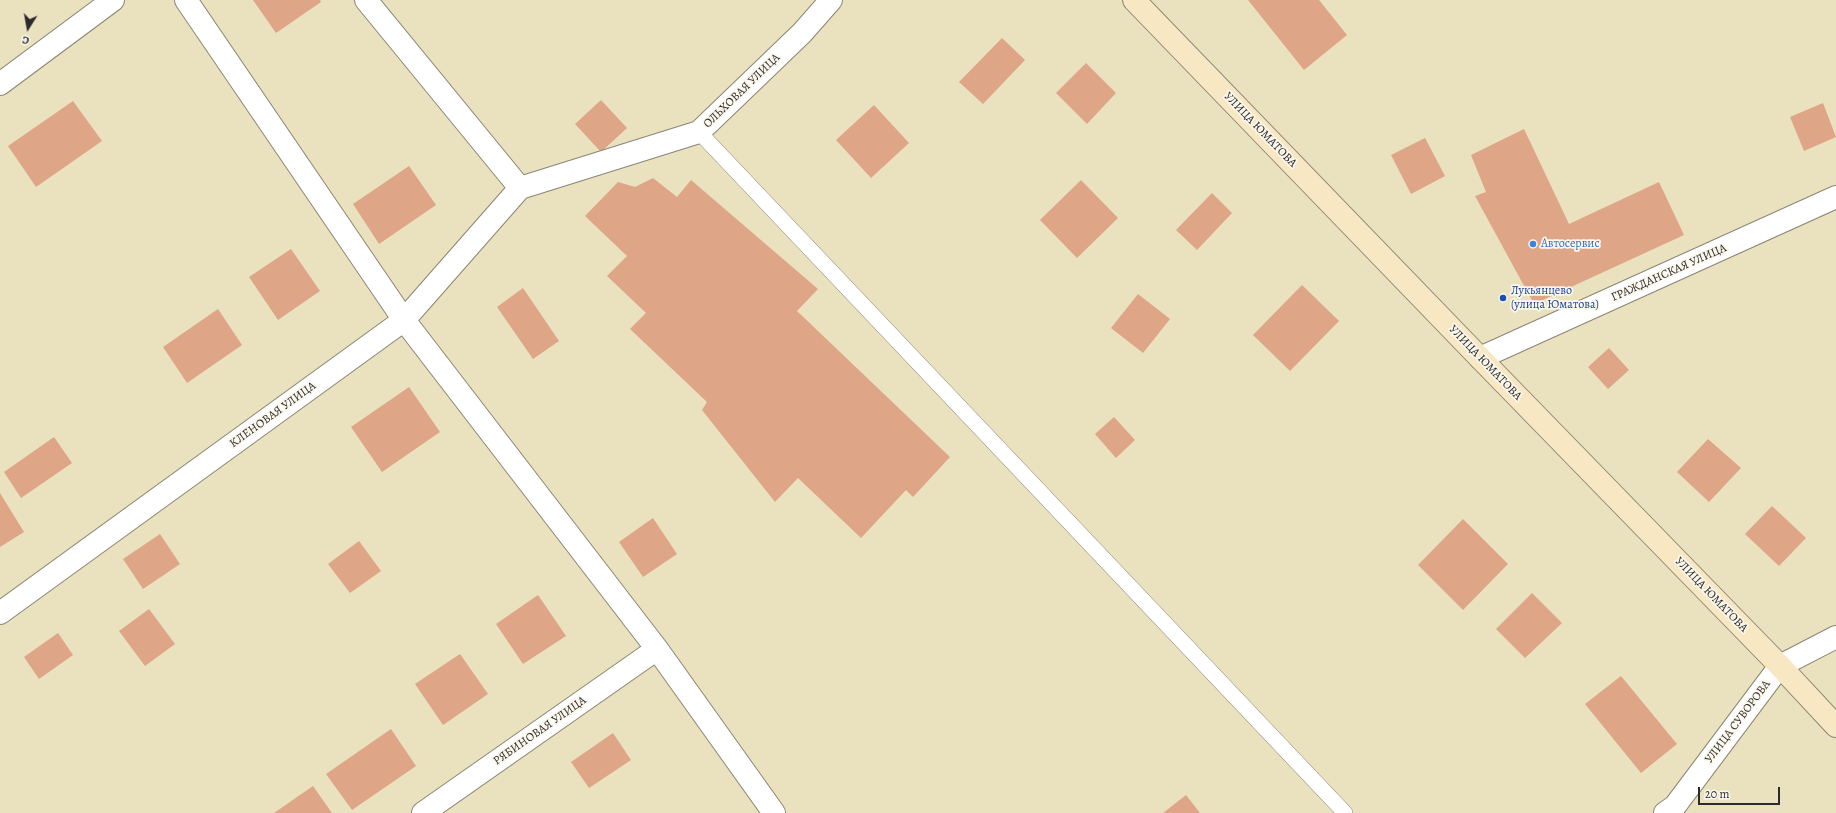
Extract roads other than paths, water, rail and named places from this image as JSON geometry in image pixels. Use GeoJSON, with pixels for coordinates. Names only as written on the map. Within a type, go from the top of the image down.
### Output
{"type":"FeatureCollection","features":[{"type":"Feature","properties":{"kind":"main road","name":"УЛИЦА ЮМАТОВА"},"geometry":{"type":"LineString","coordinates":[[1143,3],[1480,358],[1780,666],[1836,726]]}},
{"type":"Feature","properties":{"kind":"street"},"geometry":{"type":"LineString","coordinates":[[0,84],[113,0]]}},
{"type":"Feature","properties":{"kind":"street"},"geometry":{"type":"LineString","coordinates":[[186,0],[404,320],[657,649],[774,813]]}},
{"type":"Feature","properties":{"kind":"street"},"geometry":{"type":"LineString","coordinates":[[366,0],[520,188]]}},
{"type":"Feature","properties":{"kind":"street","name":"ОЛЬХОВАЯ УЛИЦА"},"geometry":{"type":"LineString","coordinates":[[520,188],[698,132],[802,33],[831,0]]}},
{"type":"Feature","properties":{"kind":"street","name":"КЛЕНОВАЯ УЛИЦА"},"geometry":{"type":"LineString","coordinates":[[0,613],[404,320],[520,188]]}},
{"type":"Feature","properties":{"kind":"street","name":"ГРАЖДАНСКАЯ УЛИЦА"},"geometry":{"type":"LineString","coordinates":[[1480,358],[1836,197]]}},
{"type":"Feature","properties":{"kind":"street"},"geometry":{"type":"LineString","coordinates":[[1780,666],[1836,637]]}},
{"type":"Feature","properties":{"kind":"street","name":"РЯБИНОВАЯ УЛИЦА"},"geometry":{"type":"LineString","coordinates":[[423,813],[657,649]]}},
{"type":"Feature","properties":{"kind":"street","name":"УЛИЦА СУВОРОВА"},"geometry":{"type":"LineString","coordinates":[[1674,811],[1780,666]]}},
{"type":"Feature","properties":{"kind":"lane"},"geometry":{"type":"LineString","coordinates":[[698,132],[1345,813]]}},
{"type":"Feature","properties":{"kind":"place","name":"Автосервис"},"geometry":{"type":"Point","coordinates":[1533,244]}},
{"type":"Feature","properties":{"kind":"place","name":"Лукьянцево (улица Юматова)"},"geometry":{"type":"Point","coordinates":[1503,298]}}]}
